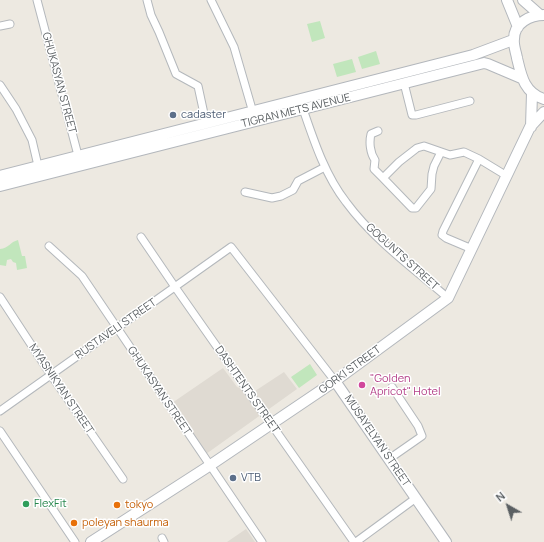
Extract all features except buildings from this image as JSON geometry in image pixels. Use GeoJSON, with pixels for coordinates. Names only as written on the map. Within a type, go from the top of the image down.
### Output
{"type":"FeatureCollection","features":[{"type":"Feature","properties":{"kind":"main road"},"geometry":{"type":"LineString","coordinates":[[507,0],[518,27]]}},
{"type":"Feature","properties":{"kind":"main road"},"geometry":{"type":"LineString","coordinates":[[523,0],[542,15]]}},
{"type":"Feature","properties":{"kind":"main road"},"geometry":{"type":"LineString","coordinates":[[542,15],[526,19],[518,27],[513,40],[521,78],[532,93],[544,99]]}},
{"type":"Feature","properties":{"kind":"main road","name":"TIGRAN METS AVENUE"},"geometry":{"type":"LineString","coordinates":[[0,186],[40,171],[254,116],[473,55],[513,40]]}},
{"type":"Feature","properties":{"kind":"main road","name":"TIGRAN METS AVENUE"},"geometry":{"type":"LineString","coordinates":[[80,161],[206,123],[303,109],[484,63],[521,78]]}},
{"type":"Feature","properties":{"kind":"main road","name":"GORKI STREET"},"geometry":{"type":"LineString","coordinates":[[531,127],[532,93]]}},
{"type":"Feature","properties":{"kind":"main road","name":"GORKI STREET"},"geometry":{"type":"LineString","coordinates":[[91,542],[209,466],[336,381],[448,298],[531,127],[544,112]]}},
{"type":"Feature","properties":{"kind":"main road","name":"TIGRAN METS AVENUE"},"geometry":{"type":"LineString","coordinates":[[0,176],[40,171]]}},
{"type":"Feature","properties":{"kind":"main road","name":"MUSAYELYAN STREET"},"geometry":{"type":"LineString","coordinates":[[336,381],[446,542]]}},
{"type":"Feature","properties":{"kind":"street","name":"GHUKASYAN STREET"},"geometry":{"type":"LineString","coordinates":[[37,0],[80,161]]}},
{"type":"Feature","properties":{"kind":"street"},"geometry":{"type":"LineString","coordinates":[[147,0],[151,15],[176,74],[198,86],[206,123]]}},
{"type":"Feature","properties":{"kind":"street"},"geometry":{"type":"LineString","coordinates":[[211,0],[234,48],[254,116]]}},
{"type":"Feature","properties":{"kind":"street"},"geometry":{"type":"LineString","coordinates":[[0,26],[10,24]]}},
{"type":"Feature","properties":{"kind":"street"},"geometry":{"type":"LineString","coordinates":[[404,83],[412,115],[470,101]]}},
{"type":"Feature","properties":{"kind":"street"},"geometry":{"type":"LineString","coordinates":[[0,85],[16,109],[32,140],[40,171]]}},
{"type":"Feature","properties":{"kind":"street","name":"GOGUNTS STREET"},"geometry":{"type":"LineString","coordinates":[[303,109],[325,167],[346,202],[372,233],[448,298]]}},
{"type":"Feature","properties":{"kind":"street"},"geometry":{"type":"LineString","coordinates":[[378,131],[371,134],[370,139],[371,155],[375,160],[374,169],[412,208],[416,208],[431,189],[434,166],[441,152]]}},
{"type":"Feature","properties":{"kind":"street"},"geometry":{"type":"LineString","coordinates":[[383,178],[399,162],[417,148],[424,146],[453,155],[464,152],[507,176]]}},
{"type":"Feature","properties":{"kind":"street"},"geometry":{"type":"LineString","coordinates":[[472,248],[442,235],[479,159]]}},
{"type":"Feature","properties":{"kind":"street"},"geometry":{"type":"LineString","coordinates":[[245,192],[272,198],[281,196],[293,190],[298,181],[325,167]]}},
{"type":"Feature","properties":{"kind":"street","name":"DASHTENTS STREET"},"geometry":{"type":"LineString","coordinates":[[141,237],[271,425],[355,542]]}},
{"type":"Feature","properties":{"kind":"street","name":"GHUKASYAN STREET"},"geometry":{"type":"LineString","coordinates":[[49,246],[82,276],[209,466],[262,542]]}},
{"type":"Feature","properties":{"kind":"street","name":"RUSTAVELI STREET"},"geometry":{"type":"LineString","coordinates":[[0,411],[232,247]]}},
{"type":"Feature","properties":{"kind":"street","name":"MUSAYELYAN STREET"},"geometry":{"type":"LineString","coordinates":[[232,247],[336,381]]}},
{"type":"Feature","properties":{"kind":"street","name":"MYASNIKYAN STREET"},"geometry":{"type":"LineString","coordinates":[[0,297],[51,375],[123,479]]}},
{"type":"Feature","properties":{"kind":"street"},"geometry":{"type":"LineString","coordinates":[[389,459],[422,436],[418,426],[392,387]]}},
{"type":"Feature","properties":{"kind":"street"},"geometry":{"type":"LineString","coordinates":[[0,431],[75,542]]}},
{"type":"Feature","properties":{"kind":"street"},"geometry":{"type":"LineString","coordinates":[[355,542],[416,498]]}},
{"type":"Feature","properties":{"kind":"shaded area"},"geometry":{"type":"Polygon","coordinates":[[[223,368],[237,387],[252,393],[284,372],[297,389],[206,454],[172,403],[223,368]]]}},
{"type":"Feature","properties":{"kind":"shaded area"},"geometry":{"type":"Polygon","coordinates":[[[246,529],[255,542],[227,542],[246,529]]]}},
{"type":"Feature","properties":{"kind":"green space"},"geometry":{"type":"Polygon","coordinates":[[[320,21],[325,38],[312,42],[307,24],[320,21]]]}},
{"type":"Feature","properties":{"kind":"green space"},"geometry":{"type":"Polygon","coordinates":[[[376,51],[380,64],[362,69],[358,57],[376,51]]]}},
{"type":"Feature","properties":{"kind":"green space"},"geometry":{"type":"Polygon","coordinates":[[[352,59],[356,72],[337,77],[333,64],[352,59]]]}},
{"type":"Feature","properties":{"kind":"green space"},"geometry":{"type":"Polygon","coordinates":[[[18,240],[22,256],[25,256],[27,268],[17,270],[16,263],[11,259],[7,260],[6,266],[0,265],[0,249],[18,240]]]}},
{"type":"Feature","properties":{"kind":"green space"},"geometry":{"type":"Polygon","coordinates":[[[310,364],[317,375],[299,388],[291,377],[310,364]]]}},
{"type":"Feature","properties":{"kind":"place","name":"cadaster"},"geometry":{"type":"Point","coordinates":[173,115]}},
{"type":"Feature","properties":{"kind":"place","name":"\"Golden Apricot\" Hotel"},"geometry":{"type":"Point","coordinates":[362,385]}},
{"type":"Feature","properties":{"kind":"place","name":"VTB"},"geometry":{"type":"Point","coordinates":[233,478]}},
{"type":"Feature","properties":{"kind":"place","name":"FlexFit"},"geometry":{"type":"Point","coordinates":[26,504]}},
{"type":"Feature","properties":{"kind":"place","name":"tokyo"},"geometry":{"type":"Point","coordinates":[117,505]}},
{"type":"Feature","properties":{"kind":"place","name":"poleyan shaurma"},"geometry":{"type":"Point","coordinates":[74,523]}}]}
